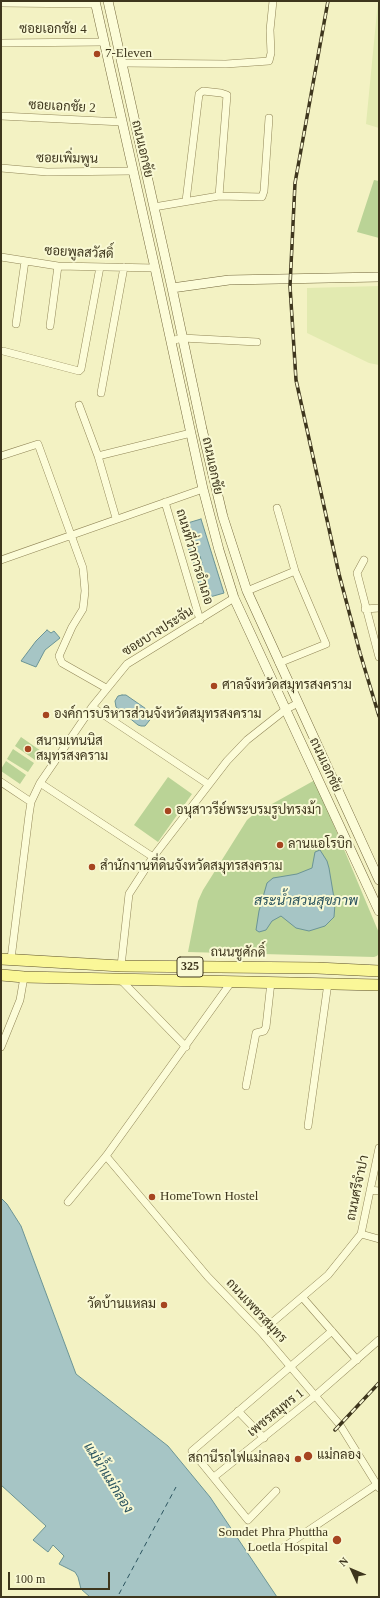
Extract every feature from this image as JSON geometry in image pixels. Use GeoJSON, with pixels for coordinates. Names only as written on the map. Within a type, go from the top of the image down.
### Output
{"type":"FeatureCollection","features":[{"type":"Feature","properties":{"kind":"main road","name":"ถนนเอกชัย"},"geometry":{"type":"LineString","coordinates":[[108,1],[223,517],[247,591],[379,880]]}},
{"type":"Feature","properties":{"kind":"main road","name":"ถนนเอกชัย"},"geometry":{"type":"LineString","coordinates":[[95,2],[171,340],[202,489],[219,550],[234,598],[379,911]]}},
{"type":"Feature","properties":{"kind":"main road"},"geometry":{"type":"LineString","coordinates":[[172,288],[229,280],[379,277]]}},
{"type":"Feature","properties":{"kind":"main road","name":"ถนนชูศักดิ์"},"geometry":{"type":"LineString","coordinates":[[6,959],[121,966],[317,968],[379,971]]}},
{"type":"Feature","properties":{"kind":"main road"},"geometry":{"type":"LineString","coordinates":[[365,970],[379,964]]}},
{"type":"Feature","properties":{"kind":"main road"},"geometry":{"type":"LineString","coordinates":[[317,968],[322,983]]}},
{"type":"Feature","properties":{"kind":"main road","name":"325"},"geometry":{"type":"LineString","coordinates":[[1,975],[24,977],[379,985]]}},
{"type":"Feature","properties":{"kind":"street"},"geometry":{"type":"LineString","coordinates":[[122,63],[226,64],[269,61],[271,53],[270,30],[273,1]]}},
{"type":"Feature","properties":{"kind":"street"},"geometry":{"type":"LineString","coordinates":[[1,3],[95,2]]}},
{"type":"Feature","properties":{"kind":"street","name":"ซอยเอกชัย 4"},"geometry":{"type":"LineString","coordinates":[[1,43],[104,42]]}},
{"type":"Feature","properties":{"kind":"street"},"geometry":{"type":"LineString","coordinates":[[186,200],[199,94],[203,91],[222,92],[227,95],[219,196]]}},
{"type":"Feature","properties":{"kind":"street","name":"ซอยเอกชัย 2"},"geometry":{"type":"LineString","coordinates":[[1,116],[122,122]]}},
{"type":"Feature","properties":{"kind":"street"},"geometry":{"type":"LineString","coordinates":[[154,207],[186,200],[219,196],[262,197],[264,191],[269,118]]}},
{"type":"Feature","properties":{"kind":"street","name":"ซอยเพิ่มพูน"},"geometry":{"type":"LineString","coordinates":[[1,168],[47,172],[133,171]]}},
{"type":"Feature","properties":{"kind":"street","name":"ซอยพูลสวัสดิ์"},"geometry":{"type":"LineString","coordinates":[[1,258],[58,266],[155,268]]}},
{"type":"Feature","properties":{"kind":"street"},"geometry":{"type":"LineString","coordinates":[[16,324],[25,261]]}},
{"type":"Feature","properties":{"kind":"street"},"geometry":{"type":"LineString","coordinates":[[50,326],[58,266]]}},
{"type":"Feature","properties":{"kind":"street"},"geometry":{"type":"LineString","coordinates":[[3,351],[79,371],[81,369],[100,267]]}},
{"type":"Feature","properties":{"kind":"street"},"geometry":{"type":"LineString","coordinates":[[101,392],[124,267]]}},
{"type":"Feature","properties":{"kind":"street"},"geometry":{"type":"LineString","coordinates":[[171,340],[182,338],[258,342]]}},
{"type":"Feature","properties":{"kind":"street"},"geometry":{"type":"LineString","coordinates":[[79,405],[98,456],[116,518]]}},
{"type":"Feature","properties":{"kind":"street"},"geometry":{"type":"LineString","coordinates":[[98,456],[191,433]]}},
{"type":"Feature","properties":{"kind":"street"},"geometry":{"type":"LineString","coordinates":[[1,456],[38,444],[83,568],[85,591],[83,609],[72,627],[59,656],[62,663],[106,688]]}},
{"type":"Feature","properties":{"kind":"street"},"geometry":{"type":"LineString","coordinates":[[1,560],[116,518],[202,489]]}},
{"type":"Feature","properties":{"kind":"street","name":"ถนนที่ว่าการอำเภอ"},"geometry":{"type":"LineString","coordinates":[[165,502],[200,620]]}},
{"type":"Feature","properties":{"kind":"street"},"geometry":{"type":"LineString","coordinates":[[277,508],[295,571],[326,644],[279,663]]}},
{"type":"Feature","properties":{"kind":"street"},"geometry":{"type":"LineString","coordinates":[[364,560],[357,573],[365,609],[378,646],[379,657]]}},
{"type":"Feature","properties":{"kind":"street"},"geometry":{"type":"LineString","coordinates":[[247,591],[295,571]]}},
{"type":"Feature","properties":{"kind":"street","name":"ซอยบางประจัน"},"geometry":{"type":"LineString","coordinates":[[6,959],[31,802],[40,783],[92,707],[127,664],[234,598]]}},
{"type":"Feature","properties":{"kind":"street"},"geometry":{"type":"LineString","coordinates":[[365,609],[379,608]]}},
{"type":"Feature","properties":{"kind":"street"},"geometry":{"type":"LineString","coordinates":[[121,966],[129,894],[153,857],[227,761],[247,740],[285,710],[298,703]]}},
{"type":"Feature","properties":{"kind":"street"},"geometry":{"type":"LineString","coordinates":[[92,707],[208,784]]}},
{"type":"Feature","properties":{"kind":"street"},"geometry":{"type":"LineString","coordinates":[[1,782],[31,802]]}},
{"type":"Feature","properties":{"kind":"street"},"geometry":{"type":"LineString","coordinates":[[40,783],[153,857]]}},
{"type":"Feature","properties":{"kind":"street"},"geometry":{"type":"LineString","coordinates":[[1,1047],[20,1000],[24,977]]}},
{"type":"Feature","properties":{"kind":"street"},"geometry":{"type":"LineString","coordinates":[[120,979],[186,1046]]}},
{"type":"Feature","properties":{"kind":"street"},"geometry":{"type":"LineString","coordinates":[[68,1202],[106,1156],[232,982]]}},
{"type":"Feature","properties":{"kind":"street"},"geometry":{"type":"LineString","coordinates":[[246,1086],[256,1033],[264,1031],[266,1027],[271,982]]}},
{"type":"Feature","properties":{"kind":"street"},"geometry":{"type":"LineString","coordinates":[[308,1126],[322,983]]}},
{"type":"Feature","properties":{"kind":"street","name":"ถนนศรีจำปา"},"geometry":{"type":"LineString","coordinates":[[261,1332],[303,1298],[328,1275],[361,1234],[379,1148]]}},
{"type":"Feature","properties":{"kind":"street","name":"ถนนเพชรสมุทร"},"geometry":{"type":"LineString","coordinates":[[106,1156],[208,1277],[261,1332],[340,1425],[378,1485]]}},
{"type":"Feature","properties":{"kind":"street"},"geometry":{"type":"LineString","coordinates":[[370,1190],[379,1191]]}},
{"type":"Feature","properties":{"kind":"street","name":"ถนนศรีจำปา"},"geometry":{"type":"LineString","coordinates":[[361,1234],[379,1239]]}},
{"type":"Feature","properties":{"kind":"street"},"geometry":{"type":"LineString","coordinates":[[303,1298],[357,1360]]}},
{"type":"Feature","properties":{"kind":"street"},"geometry":{"type":"LineString","coordinates":[[276,1491],[248,1520],[192,1450],[332,1331]]}},
{"type":"Feature","properties":{"kind":"street","name":"เพชรสมุทร 1"},"geometry":{"type":"LineString","coordinates":[[214,1477],[315,1396],[379,1340]]}},
{"type":"Feature","properties":{"kind":"street"},"geometry":{"type":"LineString","coordinates":[[238,1411],[264,1438]]}},
{"type":"Feature","properties":{"kind":"street"},"geometry":{"type":"LineString","coordinates":[[284,1547],[378,1485]]}},
{"type":"Feature","properties":{"kind":"green space"},"geometry":{"type":"Polygon","coordinates":[[[379,1],[379,128],[366,124],[379,1]]]}},
{"type":"Feature","properties":{"kind":"green space"},"geometry":{"type":"Polygon","coordinates":[[[374,180],[379,181],[379,238],[357,232],[374,180]]]}},
{"type":"Feature","properties":{"kind":"green space"},"geometry":{"type":"Polygon","coordinates":[[[379,286],[379,365],[369,363],[307,333],[307,288],[379,286]]]}},
{"type":"Feature","properties":{"kind":"green space","name":"สนามเทนนิส สมุทรสงคราม"},"geometry":{"type":"Polygon","coordinates":[[[21,737],[41,751],[35,760],[15,746],[21,737]]]}},
{"type":"Feature","properties":{"kind":"green space","name":"สนามเทนนิส สมุทรสงคราม"},"geometry":{"type":"Polygon","coordinates":[[[13,749],[34,763],[28,772],[7,759],[13,749]]]}},
{"type":"Feature","properties":{"kind":"green space","name":"สนามเทนนิส สมุทรสงคราม"},"geometry":{"type":"Polygon","coordinates":[[[6,761],[26,775],[20,784],[1,771],[6,761]]]}},
{"type":"Feature","properties":{"kind":"green space"},"geometry":{"type":"Polygon","coordinates":[[[168,777],[192,794],[158,842],[134,825],[168,777]]]}},
{"type":"Feature","properties":{"kind":"green space"},"geometry":{"type":"Polygon","coordinates":[[[315,780],[379,933],[379,953],[377,956],[188,952],[198,901],[203,890],[247,820],[254,814],[315,780]]]}},
{"type":"Feature","properties":{"kind":"water"},"geometry":{"type":"Polygon","coordinates":[[[201,519],[224,593],[203,599],[193,563],[196,565],[202,563],[200,556],[193,558],[192,560],[181,525],[201,519]]]}},
{"type":"Feature","properties":{"kind":"water"},"geometry":{"type":"Polygon","coordinates":[[[47,630],[51,633],[54,631],[60,638],[45,650],[36,667],[21,661],[36,641],[47,630]]]}},
{"type":"Feature","properties":{"kind":"water"},"geometry":{"type":"Polygon","coordinates":[[[126,695],[152,713],[153,716],[145,726],[138,725],[116,707],[115,701],[118,696],[126,695]]]}},
{"type":"Feature","properties":{"kind":"water","name":"สระน้ำสวนสุขภาพ"},"geometry":{"type":"Polygon","coordinates":[[[320,850],[327,861],[329,868],[335,904],[334,917],[325,926],[309,931],[296,928],[281,916],[272,921],[266,930],[259,932],[256,930],[259,911],[267,883],[273,878],[297,874],[312,868],[315,852],[320,850]]]}},
{"type":"Feature","properties":{"kind":"water","name":"แม่น้ำแม่กลอง"},"geometry":{"type":"Polygon","coordinates":[[[1,1198],[7,1204],[21,1226],[76,1374],[168,1446],[210,1497],[277,1597],[90,1597],[81,1589],[75,1572],[59,1564],[64,1556],[53,1545],[48,1552],[33,1540],[46,1526],[1,1485],[1,1198]]]}},
{"type":"Feature","properties":{"kind":"ferry route"},"geometry":{"type":"LineString","coordinates":[[119,1594],[176,1487]]}},
{"type":"Feature","properties":{"kind":"railway"},"geometry":{"type":"LineString","coordinates":[[328,1],[295,183],[290,286],[296,380],[339,574],[360,653],[379,716]]}},
{"type":"Feature","properties":{"kind":"railway"},"geometry":{"type":"LineString","coordinates":[[335,1430],[379,1383]]}},
{"type":"Feature","properties":{"kind":"place","name":"7-Eleven"},"geometry":{"type":"Point","coordinates":[97,54]}},
{"type":"Feature","properties":{"kind":"place","name":"ศาลจังหวัดสมุทรสงคราม"},"geometry":{"type":"Point","coordinates":[214,686]}},
{"type":"Feature","properties":{"kind":"place","name":"องค์การบริหารส่วนจังหวัดสมุทรสงคราม"},"geometry":{"type":"Point","coordinates":[46,715]}},
{"type":"Feature","properties":{"kind":"place","name":"สนามเทนนิส สมุทรสงคราม"},"geometry":{"type":"Point","coordinates":[28,749]}},
{"type":"Feature","properties":{"kind":"place","name":"อนุสาวรีย์พระบรมรูปทรงม้า"},"geometry":{"type":"Point","coordinates":[168,811]}},
{"type":"Feature","properties":{"kind":"place","name":"ลานแอโรบิก"},"geometry":{"type":"Point","coordinates":[280,845]}},
{"type":"Feature","properties":{"kind":"place","name":"สำนักงานที่ดินจังหวัดสมุทรสงคราม"},"geometry":{"type":"Point","coordinates":[92,867]}},
{"type":"Feature","properties":{"kind":"place","name":"HomeTown Hostel"},"geometry":{"type":"Point","coordinates":[152,1197]}},
{"type":"Feature","properties":{"kind":"place","name":"วัดบ้านแหลม"},"geometry":{"type":"Point","coordinates":[164,1305]}},
{"type":"Feature","properties":{"kind":"place","name":"แม่กลอง"},"geometry":{"type":"Point","coordinates":[308,1456]}},
{"type":"Feature","properties":{"kind":"place","name":"สถานีรถไฟแม่กลอง"},"geometry":{"type":"Point","coordinates":[298,1459]}},
{"type":"Feature","properties":{"kind":"place","name":"Somdet Phra Phuttha Loetla Hospital"},"geometry":{"type":"Point","coordinates":[337,1540]}}]}
